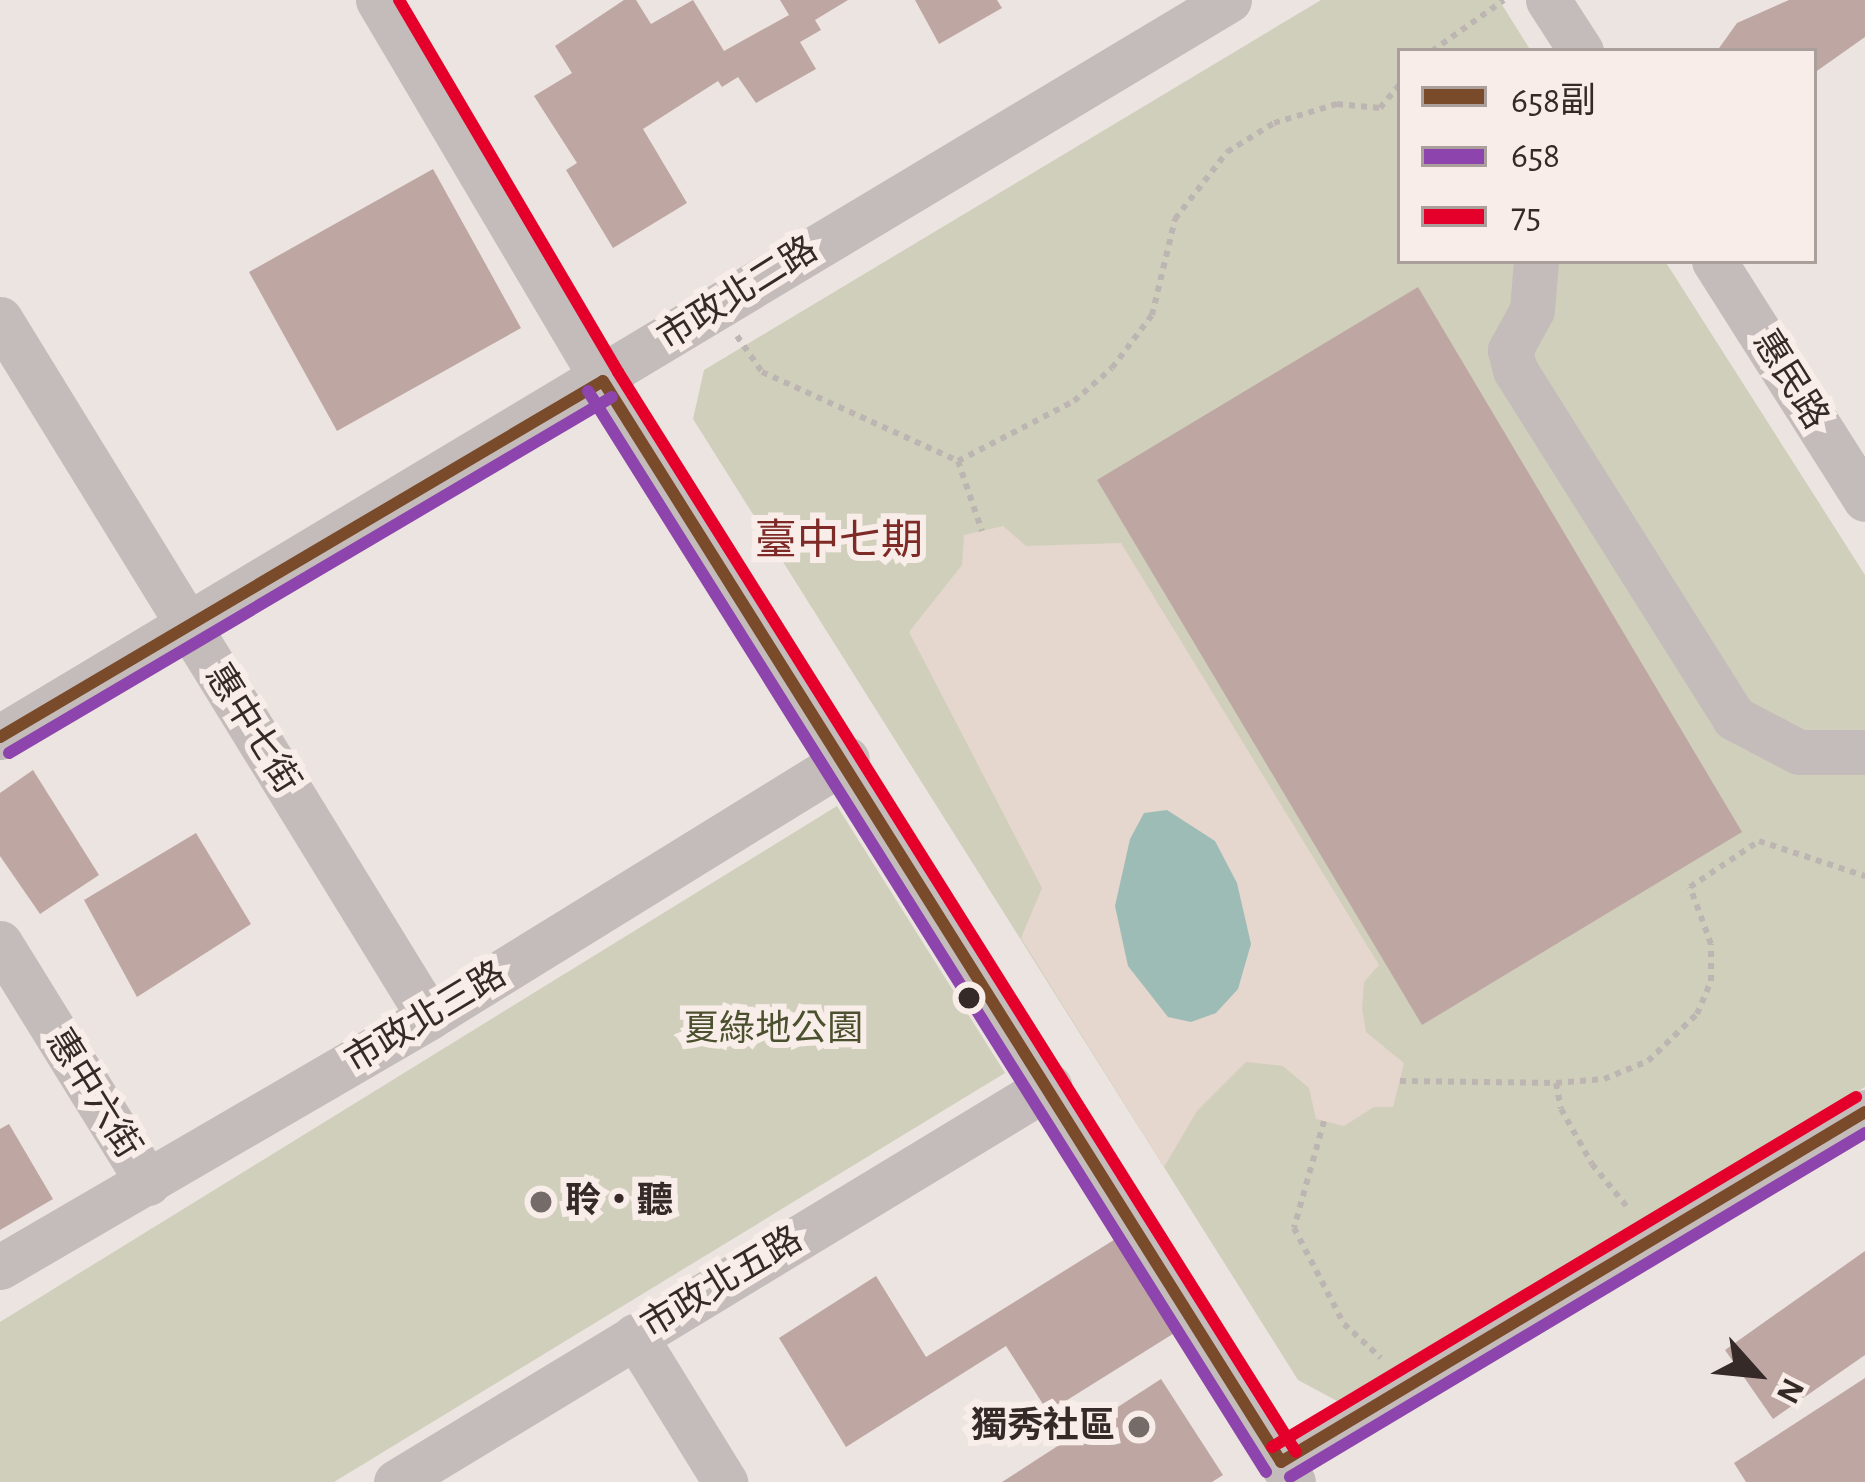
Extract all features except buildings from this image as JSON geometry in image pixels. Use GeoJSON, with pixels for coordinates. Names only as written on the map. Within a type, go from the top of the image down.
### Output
{"type":"FeatureCollection","features":[{"type":"Feature","properties":{"kind":"street"},"geometry":{"type":"LineString","coordinates":[[378,0],[602,381],[847,759],[1287,1472],[1410,1384],[1865,1112]]}},
{"type":"Feature","properties":{"kind":"street","name":"市政北二路"},"geometry":{"type":"LineString","coordinates":[[0,737],[602,381],[716,304],[1229,0]]}},
{"type":"Feature","properties":{"kind":"street"},"geometry":{"type":"LineString","coordinates":[[1549,0],[1579,48]]}},
{"type":"Feature","properties":{"kind":"street"},"geometry":{"type":"LineString","coordinates":[[1536,264],[1532,310],[1510,350],[1514,370],[1734,718],[1799,752],[1865,752]]}},
{"type":"Feature","properties":{"kind":"street","name":"惠民路"},"geometry":{"type":"LineString","coordinates":[[1716,264],[1865,499]]}},
{"type":"Feature","properties":{"kind":"street","name":"惠中七街"},"geometry":{"type":"LineString","coordinates":[[0,319],[429,1017]]}},
{"type":"Feature","properties":{"kind":"street","name":"市政北三路"},"geometry":{"type":"LineString","coordinates":[[0,1267],[429,1017],[847,759]]}},
{"type":"Feature","properties":{"kind":"street","name":"惠中六街"},"geometry":{"type":"LineString","coordinates":[[0,943],[148,1183]]}},
{"type":"Feature","properties":{"kind":"street","name":"市政北五路"},"geometry":{"type":"LineString","coordinates":[[396,1482],[1048,1086]]}},
{"type":"Feature","properties":{"kind":"street"},"geometry":{"type":"LineString","coordinates":[[634,1336],[725,1482]]}},
{"type":"Feature","properties":{"kind":"path"},"geometry":{"type":"LineString","coordinates":[[1436,48],[1504,0]]}},
{"type":"Feature","properties":{"kind":"path"},"geometry":{"type":"LineString","coordinates":[[958,461],[1074,401],[1112,368],[1152,315],[1175,219],[1227,152],[1274,123],[1337,104],[1379,108],[1397,87]]}},
{"type":"Feature","properties":{"kind":"path"},"geometry":{"type":"LineString","coordinates":[[716,304],[763,372],[958,461],[982,531]]}},
{"type":"Feature","properties":{"kind":"path"},"geometry":{"type":"LineString","coordinates":[[1400,1081],[1556,1083],[1604,1078],[1648,1061],[1697,1014],[1711,981],[1711,944],[1690,887],[1759,841],[1865,876]]}},
{"type":"Feature","properties":{"kind":"path"},"geometry":{"type":"LineString","coordinates":[[1556,1083],[1592,1164],[1653,1239]]}},
{"type":"Feature","properties":{"kind":"path"},"geometry":{"type":"LineString","coordinates":[[1324,1120],[1294,1228],[1344,1324],[1410,1384]]}},
{"type":"Feature","properties":{"kind":"green space"},"geometry":{"type":"Polygon","coordinates":[[[1321,0],[1499,0],[1529,48],[1397,48],[1397,264],[1667,264],[1865,575],[1865,1087],[1337,1401],[1298,1380],[693,419],[704,370],[1321,0]]]}},
{"type":"Feature","properties":{"kind":"green space","name":"夏綠地公園"},"geometry":{"type":"Polygon","coordinates":[[[837,806],[1005,1073],[334,1482],[0,1482],[0,1322],[837,806]]]}},
{"type":"Feature","properties":{"kind":"shaded area"},"geometry":{"type":"Polygon","coordinates":[[[1003,526],[1026,546],[1121,543],[1379,965],[1364,982],[1362,1009],[1366,1032],[1404,1063],[1393,1107],[1374,1107],[1344,1126],[1316,1119],[1309,1088],[1283,1066],[1246,1062],[1197,1111],[1164,1167],[1021,938],[1042,888],[909,632],[962,565],[964,535],[1003,526]]]}},
{"type":"Feature","properties":{"kind":"water"},"geometry":{"type":"Polygon","coordinates":[[[1167,810],[1215,841],[1237,883],[1251,944],[1238,989],[1216,1013],[1191,1022],[1168,1017],[1128,966],[1115,906],[1130,839],[1144,813],[1167,810]]]}},
{"type":"Feature","properties":{"kind":"transit line","name":"75"},"geometry":{"type":"LineString","coordinates":[[399,0],[618,372],[1296,1452]]}},
{"type":"Feature","properties":{"kind":"transit line","name":"658副"},"geometry":{"type":"LineString","coordinates":[[603,381],[1281,1462]]}},
{"type":"Feature","properties":{"kind":"transit line","name":"658副"},"geometry":{"type":"LineString","coordinates":[[0,737],[603,381]]}},
{"type":"Feature","properties":{"kind":"transit line","name":"658"},"geometry":{"type":"LineString","coordinates":[[588,391],[1266,1472]]}},
{"type":"Feature","properties":{"kind":"transit line","name":"658"},"geometry":{"type":"LineString","coordinates":[[9,753],[612,397]]}},
{"type":"Feature","properties":{"kind":"transit line","name":"75"},"geometry":{"type":"LineString","coordinates":[[1272,1447],[1856,1097]]}},
{"type":"Feature","properties":{"kind":"transit line","name":"658副"},"geometry":{"type":"LineString","coordinates":[[1281,1462],[1865,1112]]}},
{"type":"Feature","properties":{"kind":"transit line","name":"658"},"geometry":{"type":"LineString","coordinates":[[1290,1477],[1865,1133]]}},
{"type":"Feature","properties":{"kind":"place","name":"聆‧聽"},"geometry":{"type":"Point","coordinates":[541,1202]}},
{"type":"Feature","properties":{"kind":"place","name":"獨秀社區"},"geometry":{"type":"Point","coordinates":[1139,1427]}},
{"type":"Feature","properties":{"kind":"district","name":"臺中七期"},"geometry":{"type":"Point","coordinates":[839,541]}}]}
